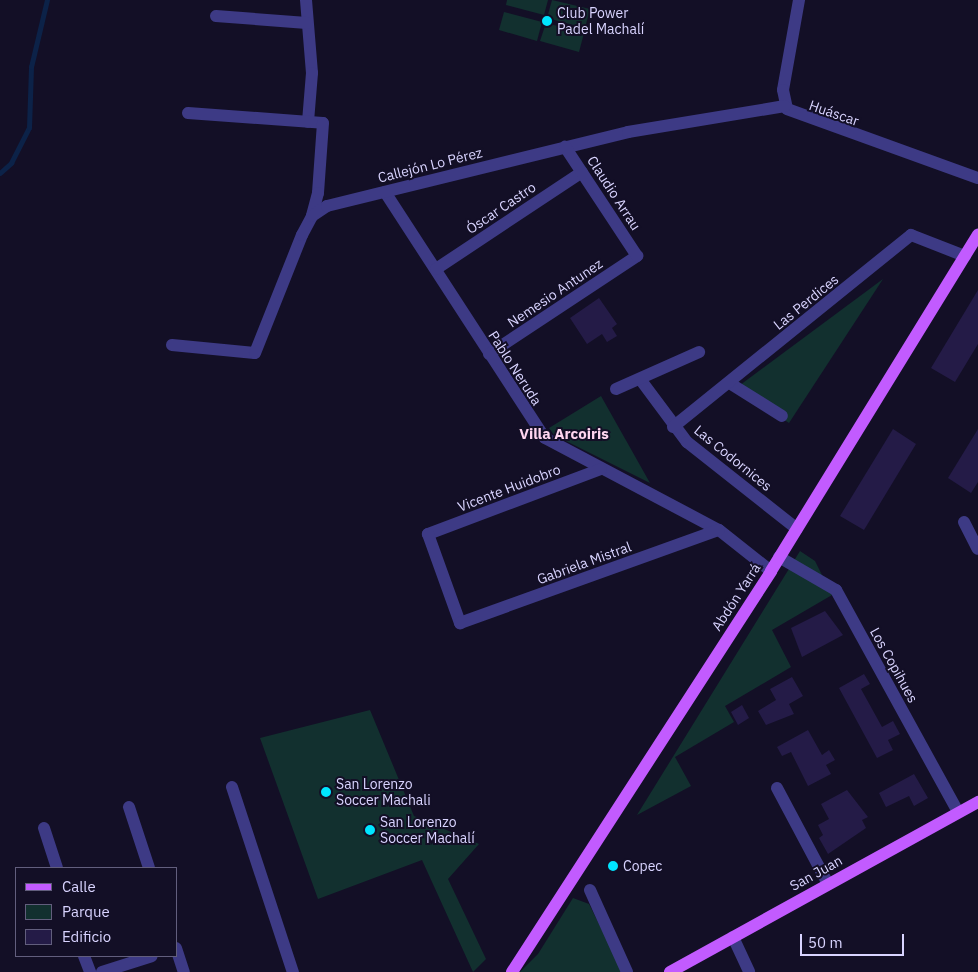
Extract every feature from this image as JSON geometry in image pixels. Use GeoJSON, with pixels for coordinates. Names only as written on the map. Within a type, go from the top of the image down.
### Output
{"type":"FeatureCollection","features":[{"type":"Feature","properties":{"kind":"main road","name":"Abdón Yarrá"},"geometry":{"type":"LineString","coordinates":[[512,972],[771,571],[978,234]]}},
{"type":"Feature","properties":{"kind":"main road","name":"San Juan"},"geometry":{"type":"LineString","coordinates":[[670,972],[978,802]]}},
{"type":"Feature","properties":{"kind":"street"},"geometry":{"type":"LineString","coordinates":[[306,0],[312,73],[308,122]]}},
{"type":"Feature","properties":{"kind":"street"},"geometry":{"type":"LineString","coordinates":[[785,106],[783,90],[799,0]]}},
{"type":"Feature","properties":{"kind":"street"},"geometry":{"type":"LineString","coordinates":[[216,16],[307,23]]}},
{"type":"Feature","properties":{"kind":"street","name":"Callejón Lo Pérez"},"geometry":{"type":"LineString","coordinates":[[312,216],[328,206],[565,147],[785,106]]}},
{"type":"Feature","properties":{"kind":"street","name":"Huáscar"},"geometry":{"type":"LineString","coordinates":[[785,106],[797,116],[978,178]]}},
{"type":"Feature","properties":{"kind":"street"},"geometry":{"type":"LineString","coordinates":[[172,345],[255,353],[312,216],[318,193],[323,123],[188,113]]}},
{"type":"Feature","properties":{"kind":"street","name":"Claudio Arrau"},"geometry":{"type":"LineString","coordinates":[[565,147],[637,256]]}},
{"type":"Feature","properties":{"kind":"street","name":"Óscar Castro"},"geometry":{"type":"LineString","coordinates":[[436,269],[582,172]]}},
{"type":"Feature","properties":{"kind":"street","name":"Pablo Neruda"},"geometry":{"type":"LineString","coordinates":[[386,192],[538,432],[601,469],[718,530],[771,571]]}},
{"type":"Feature","properties":{"kind":"street","name":"Las Perdices"},"geometry":{"type":"LineString","coordinates":[[673,427],[731,384],[911,235],[965,256]]}},
{"type":"Feature","properties":{"kind":"street","name":"Nemesio Antunez"},"geometry":{"type":"LineString","coordinates":[[489,354],[637,256]]}},
{"type":"Feature","properties":{"kind":"street"},"geometry":{"type":"LineString","coordinates":[[616,389],[699,352]]}},
{"type":"Feature","properties":{"kind":"street","name":"Las Codornices"},"geometry":{"type":"LineString","coordinates":[[640,379],[673,427],[692,446],[797,529]]}},
{"type":"Feature","properties":{"kind":"street"},"geometry":{"type":"LineString","coordinates":[[731,384],[782,416]]}},
{"type":"Feature","properties":{"kind":"street","name":"Vicente Huidobro"},"geometry":{"type":"LineString","coordinates":[[460,623],[428,534],[601,469]]}},
{"type":"Feature","properties":{"kind":"street"},"geometry":{"type":"LineString","coordinates":[[964,522],[978,549]]}},
{"type":"Feature","properties":{"kind":"street","name":"Gabriela Mistral"},"geometry":{"type":"LineString","coordinates":[[460,623],[718,530]]}},
{"type":"Feature","properties":{"kind":"street","name":"Los Copihues"},"geometry":{"type":"LineString","coordinates":[[779,557],[836,590],[958,812]]}},
{"type":"Feature","properties":{"kind":"street"},"geometry":{"type":"LineString","coordinates":[[232,787],[293,972]]}},
{"type":"Feature","properties":{"kind":"street"},"geometry":{"type":"LineString","coordinates":[[778,788],[828,884]]}},
{"type":"Feature","properties":{"kind":"street"},"geometry":{"type":"LineString","coordinates":[[129,807],[149,867]]}},
{"type":"Feature","properties":{"kind":"street"},"geometry":{"type":"LineString","coordinates":[[44,828],[57,867]]}},
{"type":"Feature","properties":{"kind":"street"},"geometry":{"type":"LineString","coordinates":[[590,890],[626,972]]}},
{"type":"Feature","properties":{"kind":"street"},"geometry":{"type":"LineString","coordinates":[[733,937],[749,972]]}},
{"type":"Feature","properties":{"kind":"street"},"geometry":{"type":"LineString","coordinates":[[178,954],[184,972]]}},
{"type":"Feature","properties":{"kind":"street"},"geometry":{"type":"LineString","coordinates":[[84,957],[90,972]]}},
{"type":"Feature","properties":{"kind":"street"},"geometry":{"type":"LineString","coordinates":[[102,972],[149,957]]}},
{"type":"Feature","properties":{"kind":"green space"},"geometry":{"type":"Polygon","coordinates":[[[507,0],[548,0],[544,15],[506,5],[507,0]]]}},
{"type":"Feature","properties":{"kind":"green space"},"geometry":{"type":"Polygon","coordinates":[[[552,0],[590,9],[585,28],[547,18],[552,0]]]}},
{"type":"Feature","properties":{"kind":"green space"},"geometry":{"type":"Polygon","coordinates":[[[504,12],[542,22],[537,41],[499,30],[504,12]]]}},
{"type":"Feature","properties":{"kind":"green space"},"geometry":{"type":"Polygon","coordinates":[[[546,23],[584,33],[579,52],[540,41],[546,23]]]}},
{"type":"Feature","properties":{"kind":"green space"},"geometry":{"type":"Polygon","coordinates":[[[883,279],[789,423],[736,388],[883,279]]]}},
{"type":"Feature","properties":{"kind":"green space"},"geometry":{"type":"Polygon","coordinates":[[[601,396],[650,483],[554,435],[549,428],[601,396]]]}},
{"type":"Feature","properties":{"kind":"green space"},"geometry":{"type":"Polygon","coordinates":[[[800,551],[815,561],[832,595],[772,630],[791,667],[725,706],[734,722],[675,757],[691,786],[637,815],[800,551]]]}},
{"type":"Feature","properties":{"kind":"green space","name":"San Lorenzo Soccer Machalí"},"geometry":{"type":"Polygon","coordinates":[[[370,710],[414,816],[479,844],[448,879],[486,959],[473,972],[422,860],[318,899],[260,738],[370,710]]]}},
{"type":"Feature","properties":{"kind":"green space"},"geometry":{"type":"Polygon","coordinates":[[[573,898],[589,904],[623,972],[520,972],[538,954],[573,898]]]}},
{"type":"Feature","properties":{"kind":"building"},"geometry":{"type":"Polygon","coordinates":[[[978,290],[978,344],[955,382],[931,368],[978,290]]]}},
{"type":"Feature","properties":{"kind":"building"},"geometry":{"type":"Polygon","coordinates":[[[599,298],[617,324],[612,328],[617,336],[607,342],[602,334],[587,344],[570,318],[599,298]]]}},
{"type":"Feature","properties":{"kind":"building"},"geometry":{"type":"Polygon","coordinates":[[[893,429],[916,444],[864,530],[840,516],[893,429]]]}},
{"type":"Feature","properties":{"kind":"building"},"geometry":{"type":"Polygon","coordinates":[[[978,429],[978,482],[971,493],[948,478],[978,429]]]}},
{"type":"Feature","properties":{"kind":"building"},"geometry":{"type":"Polygon","coordinates":[[[825,611],[843,635],[802,657],[791,628],[825,611]]]}},
{"type":"Feature","properties":{"kind":"building"},"geometry":{"type":"Polygon","coordinates":[[[864,674],[870,684],[861,689],[882,727],[893,721],[900,734],[888,740],[893,750],[877,758],[839,688],[864,674]]]}},
{"type":"Feature","properties":{"kind":"building"},"geometry":{"type":"Polygon","coordinates":[[[792,677],[803,696],[789,704],[794,714],[766,725],[758,711],[776,700],[770,689],[792,677]]]}},
{"type":"Feature","properties":{"kind":"building"},"geometry":{"type":"Polygon","coordinates":[[[742,705],[749,718],[738,725],[731,712],[742,705]]]}},
{"type":"Feature","properties":{"kind":"building"},"geometry":{"type":"Polygon","coordinates":[[[808,730],[822,755],[829,750],[835,760],[826,765],[831,774],[808,786],[791,752],[782,756],[777,747],[808,730]]]}},
{"type":"Feature","properties":{"kind":"building"},"geometry":{"type":"Polygon","coordinates":[[[914,774],[928,798],[914,806],[909,796],[886,807],[879,793],[914,774]]]}},
{"type":"Feature","properties":{"kind":"building"},"geometry":{"type":"Polygon","coordinates":[[[847,790],[868,817],[862,820],[866,828],[828,854],[819,838],[823,835],[818,825],[829,819],[821,804],[847,790]]]}},
{"type":"Feature","properties":{"kind":"waterway"},"geometry":{"type":"LineString","coordinates":[[0,173],[11,163],[29,128],[31,67],[47,0]]}},
{"type":"Feature","properties":{"kind":"place","name":"Club Power Padel Machalí"},"geometry":{"type":"Point","coordinates":[547,21]}},
{"type":"Feature","properties":{"kind":"place","name":"San Lorenzo Soccer Machali"},"geometry":{"type":"Point","coordinates":[326,792]}},
{"type":"Feature","properties":{"kind":"place","name":"San Lorenzo Soccer Machalí"},"geometry":{"type":"Point","coordinates":[370,830]}},
{"type":"Feature","properties":{"kind":"place","name":"Copec"},"geometry":{"type":"Point","coordinates":[613,866]}},
{"type":"Feature","properties":{"kind":"district","name":"Villa Arcoiris"},"geometry":{"type":"Point","coordinates":[564,434]}}]}
